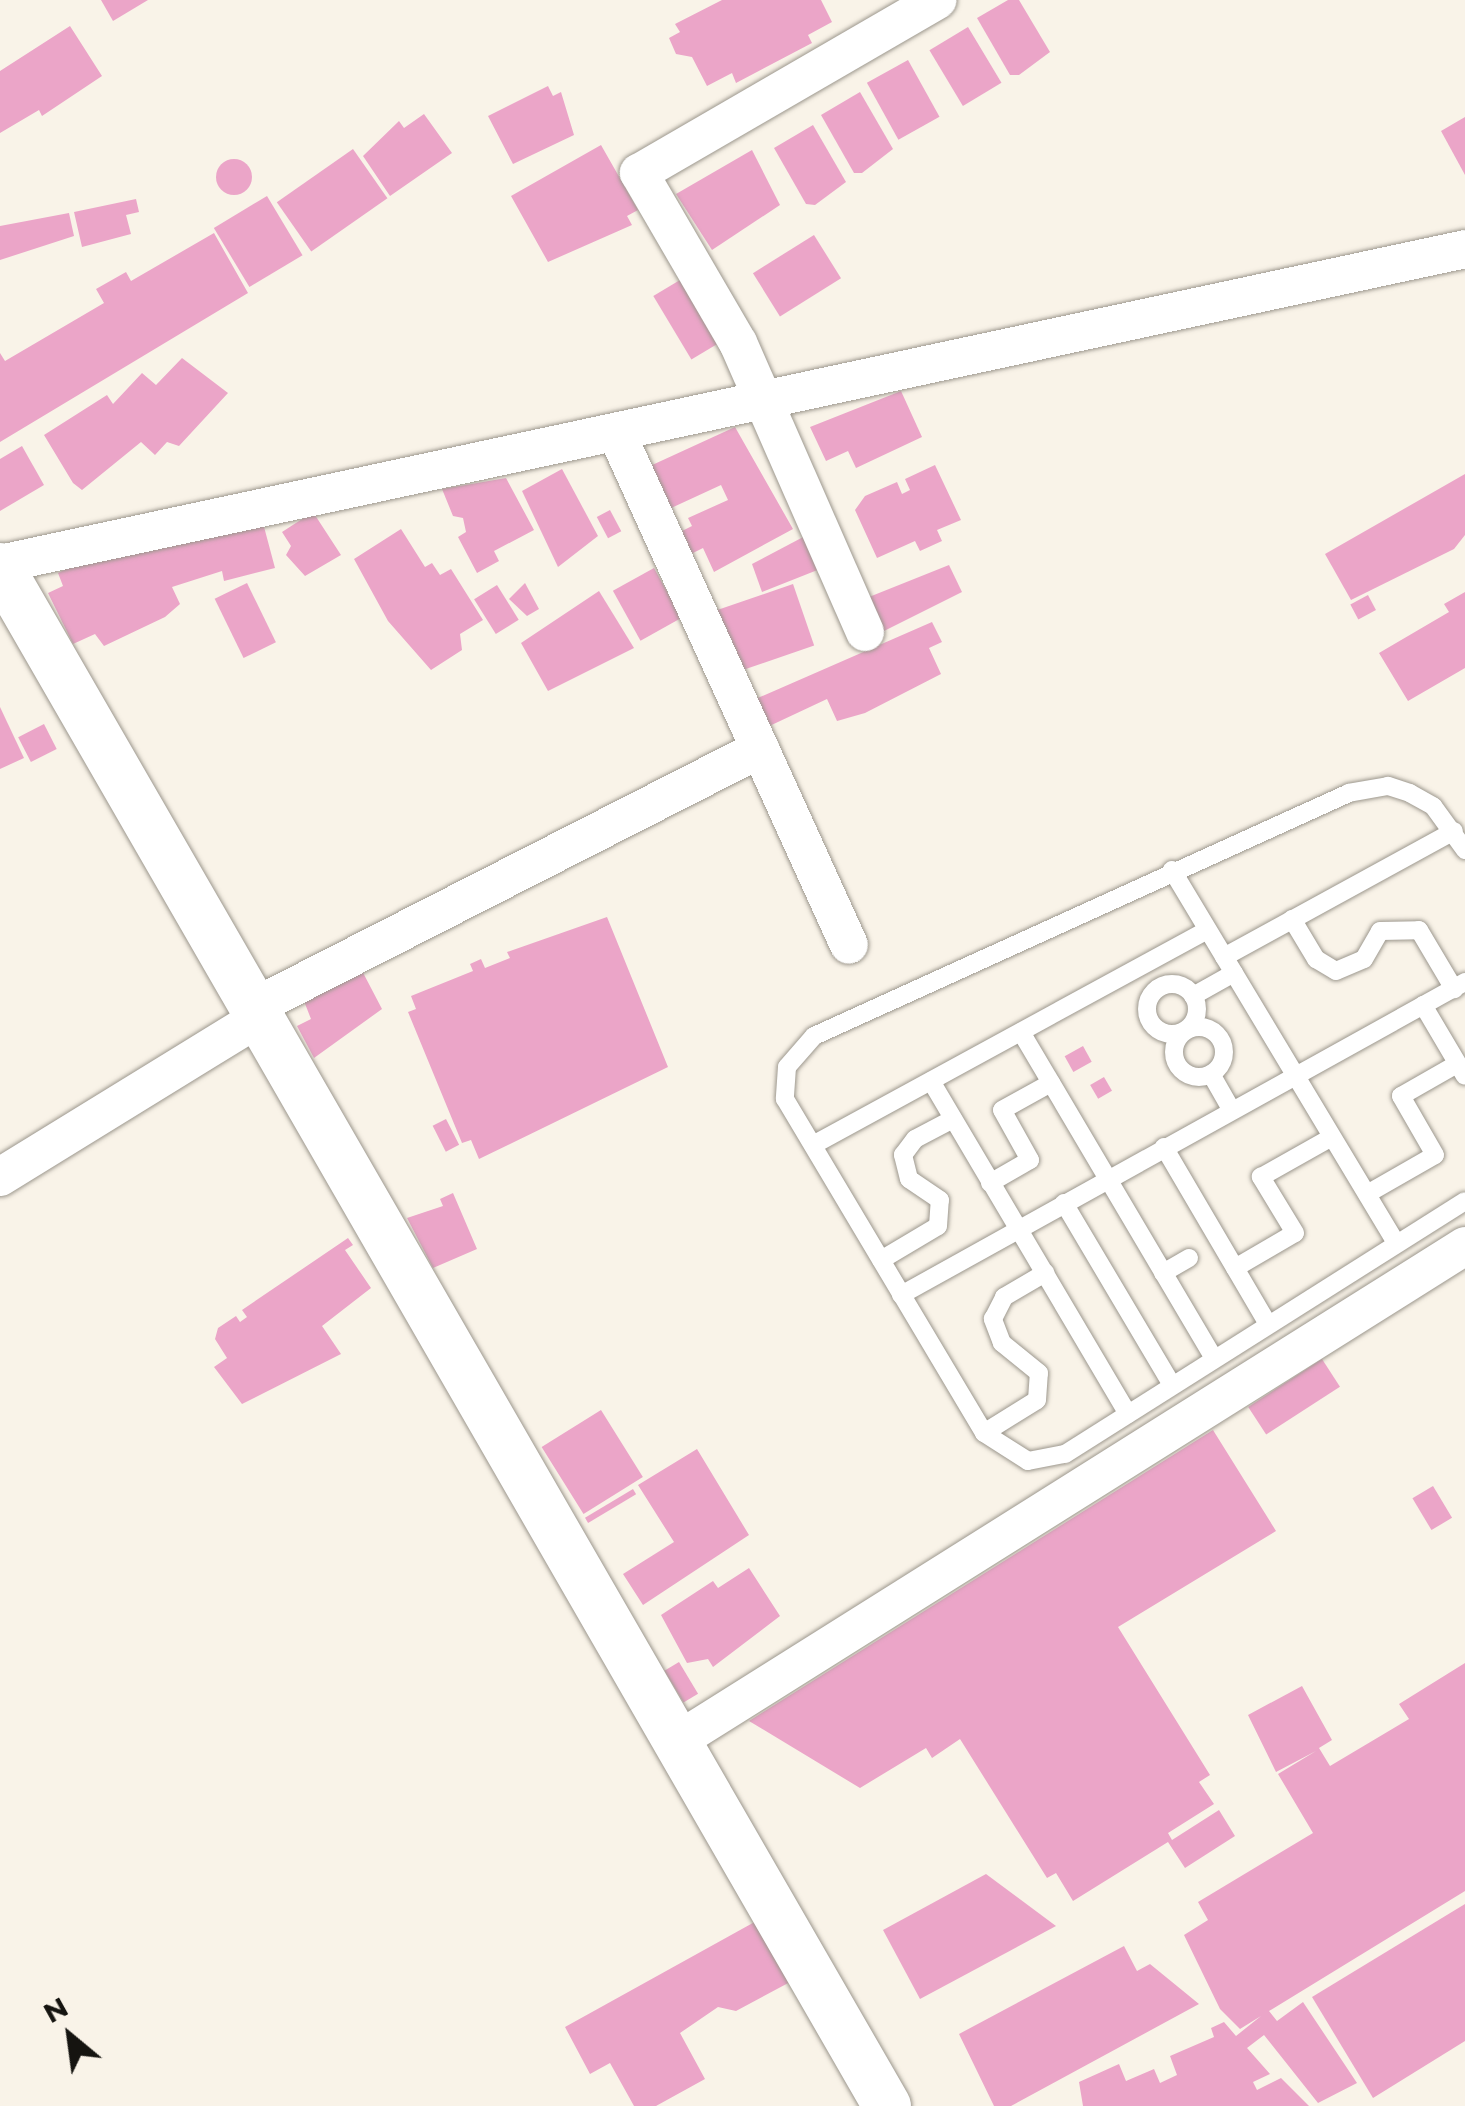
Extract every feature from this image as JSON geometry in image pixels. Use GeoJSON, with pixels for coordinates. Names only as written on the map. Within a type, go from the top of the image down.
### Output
{"type":"FeatureCollection","features":[{"type":"Feature","properties":{"kind":"street"},"geometry":{"type":"LineString","coordinates":[[865,632],[765,399],[639,173],[938,0]]}},
{"type":"Feature","properties":{"kind":"street"},"geometry":{"type":"LineString","coordinates":[[887,2106],[682,1738],[0,565],[1465,249]]}},
{"type":"Feature","properties":{"kind":"street"},"geometry":{"type":"LineString","coordinates":[[616,432],[850,946]]}},
{"type":"Feature","properties":{"kind":"street"},"geometry":{"type":"LineString","coordinates":[[0,1177],[259,1011],[760,749]]}},
{"type":"Feature","properties":{"kind":"street"},"geometry":{"type":"LineString","coordinates":[[682,1738],[1465,1246]]}},
{"type":"Feature","properties":{"kind":"lane"},"geometry":{"type":"LineString","coordinates":[[1465,850],[1433,806],[1388,786],[1349,792],[814,1036],[787,1067],[785,1099],[984,1433],[1010,1455],[1048,1460],[1128,1414],[1465,1201]]}},
{"type":"Feature","properties":{"kind":"lane"},"geometry":{"type":"LineString","coordinates":[[1224,956],[1454,830]]}},
{"type":"Feature","properties":{"kind":"lane"},"geometry":{"type":"LineString","coordinates":[[1172,870],[1396,1243]]}},
{"type":"Feature","properties":{"kind":"lane"},"geometry":{"type":"LineString","coordinates":[[901,1294],[1462,984],[1419,930],[1380,931],[1364,959],[1336,971],[1316,959],[1292,919]]}},
{"type":"Feature","properties":{"kind":"lane"},"geometry":{"type":"LineString","coordinates":[[813,1145],[1207,930]]}},
{"type":"Feature","properties":{"kind":"lane"},"geometry":{"type":"LineString","coordinates":[[1145,964],[1160,988]]}},
{"type":"Feature","properties":{"kind":"lane"},"geometry":{"type":"LineString","coordinates":[[1194,996],[1234,974]]}},
{"type":"Feature","properties":{"kind":"lane"},"geometry":{"type":"LineString","coordinates":[[1194,996],[1176,985],[1160,988],[1149,999],[1151,1022],[1170,1034],[1186,1031],[1210,1030],[1222,1042],[1224,1059],[1211,1074],[1191,1076],[1178,1066],[1175,1043],[1186,1031],[1196,1017],[1194,996]]}},
{"type":"Feature","properties":{"kind":"lane"},"geometry":{"type":"LineString","coordinates":[[1367,1194],[1435,1154],[1401,1096],[1461,1070],[1423,1005]]}},
{"type":"Feature","properties":{"kind":"lane"},"geometry":{"type":"LineString","coordinates":[[1021,1032],[1214,1358]]}},
{"type":"Feature","properties":{"kind":"lane"},"geometry":{"type":"LineString","coordinates":[[1211,1074],[1231,1110]]}},
{"type":"Feature","properties":{"kind":"lane"},"geometry":{"type":"LineString","coordinates":[[930,1081],[1128,1414]]}},
{"type":"Feature","properties":{"kind":"lane"},"geometry":{"type":"LineString","coordinates":[[990,1182],[1030,1160],[1002,1110],[1052,1083]]}},
{"type":"Feature","properties":{"kind":"lane"},"geometry":{"type":"LineString","coordinates":[[880,1260],[938,1226],[940,1200],[909,1179],[903,1155],[915,1139],[952,1119]]}},
{"type":"Feature","properties":{"kind":"lane"},"geometry":{"type":"LineString","coordinates":[[1235,1268],[1295,1233],[1261,1177],[1332,1137]]}},
{"type":"Feature","properties":{"kind":"lane"},"geometry":{"type":"LineString","coordinates":[[1164,1146],[1268,1324]]}},
{"type":"Feature","properties":{"kind":"lane"},"geometry":{"type":"LineString","coordinates":[[1064,1203],[1172,1385]]}},
{"type":"Feature","properties":{"kind":"lane"},"geometry":{"type":"LineString","coordinates":[[1163,1273],[1189,1258]]}},
{"type":"Feature","properties":{"kind":"lane"},"geometry":{"type":"LineString","coordinates":[[984,1433],[1037,1400],[1039,1373],[1002,1343],[993,1320],[1004,1298],[1044,1273]]}},
{"type":"Feature","properties":{"kind":"building"},"geometry":{"type":"Polygon","coordinates":[[[101,0],[148,0],[113,21],[101,0]]]}},
{"type":"Feature","properties":{"kind":"building"},"geometry":{"type":"Polygon","coordinates":[[[722,0],[821,0],[832,22],[808,35],[812,43],[736,83],[732,73],[707,86],[692,57],[676,54],[669,38],[680,32],[675,24],[722,0]]]}},
{"type":"Feature","properties":{"kind":"building"},"geometry":{"type":"Polygon","coordinates":[[[1008,0],[1019,0],[1050,52],[1019,75],[1010,75],[977,18],[1008,0]]]}},
{"type":"Feature","properties":{"kind":"building"},"geometry":{"type":"Polygon","coordinates":[[[70,26],[102,76],[42,116],[39,110],[0,133],[0,71],[70,26]]]}},
{"type":"Feature","properties":{"kind":"building"},"geometry":{"type":"Polygon","coordinates":[[[968,27],[1001,83],[963,106],[929,50],[968,27]]]}},
{"type":"Feature","properties":{"kind":"building"},"geometry":{"type":"Polygon","coordinates":[[[908,60],[940,117],[898,140],[867,83],[908,60]]]}},
{"type":"Feature","properties":{"kind":"building"},"geometry":{"type":"Polygon","coordinates":[[[548,86],[553,96],[561,92],[574,135],[513,164],[488,116],[548,86]]]}},
{"type":"Feature","properties":{"kind":"building"},"geometry":{"type":"Polygon","coordinates":[[[860,92],[893,149],[862,173],[854,173],[821,115],[860,92]]]}},
{"type":"Feature","properties":{"kind":"building"},"geometry":{"type":"Polygon","coordinates":[[[424,114],[452,153],[390,196],[363,156],[399,121],[404,128],[424,114]]]}},
{"type":"Feature","properties":{"kind":"building"},"geometry":{"type":"Polygon","coordinates":[[[1465,117],[1465,175],[1441,131],[1465,117]]]}},
{"type":"Feature","properties":{"kind":"building"},"geometry":{"type":"Polygon","coordinates":[[[813,125],[846,182],[815,205],[806,204],[774,148],[813,125]]]}},
{"type":"Feature","properties":{"kind":"building"},"geometry":{"type":"Polygon","coordinates":[[[601,145],[638,210],[627,216],[632,225],[548,262],[511,196],[601,145]]]}},
{"type":"Feature","properties":{"kind":"building"},"geometry":{"type":"Polygon","coordinates":[[[353,149],[387,198],[311,251],[277,202],[353,149]]]}},
{"type":"Feature","properties":{"kind":"building"},"geometry":{"type":"Polygon","coordinates":[[[752,150],[780,205],[712,250],[676,194],[752,150]]]}},
{"type":"Feature","properties":{"kind":"building"},"geometry":{"type":"Polygon","coordinates":[[[234,159],[247,164],[252,177],[247,190],[234,195],[221,190],[216,177],[221,164],[234,159]]]}},
{"type":"Feature","properties":{"kind":"building"},"geometry":{"type":"Polygon","coordinates":[[[267,196],[303,255],[249,287],[214,228],[267,196]]]}},
{"type":"Feature","properties":{"kind":"building"},"geometry":{"type":"Polygon","coordinates":[[[136,199],[139,212],[126,215],[131,234],[82,247],[74,212],[136,199]]]}},
{"type":"Feature","properties":{"kind":"building"},"geometry":{"type":"Polygon","coordinates":[[[69,213],[74,236],[0,260],[0,226],[69,213]]]}},
{"type":"Feature","properties":{"kind":"building"},"geometry":{"type":"Polygon","coordinates":[[[214,233],[248,293],[0,442],[0,353],[5,361],[104,303],[96,289],[126,272],[131,281],[214,233]]]}},
{"type":"Feature","properties":{"kind":"building"},"geometry":{"type":"Polygon","coordinates":[[[814,235],[841,278],[780,316],[753,273],[814,235]]]}},
{"type":"Feature","properties":{"kind":"building"},"geometry":{"type":"Polygon","coordinates":[[[685,277],[723,340],[691,359],[653,296],[685,277]]]}},
{"type":"Feature","properties":{"kind":"building"},"geometry":{"type":"Polygon","coordinates":[[[182,358],[228,393],[179,446],[167,442],[155,455],[141,442],[82,490],[73,483],[44,435],[107,395],[113,404],[142,373],[156,385],[182,358]]]}},
{"type":"Feature","properties":{"kind":"building"},"geometry":{"type":"Polygon","coordinates":[[[901,391],[922,437],[856,468],[848,451],[826,461],[810,427],[901,391]]]}},
{"type":"Feature","properties":{"kind":"building"},"geometry":{"type":"Polygon","coordinates":[[[735,427],[793,529],[714,572],[703,548],[687,556],[676,534],[692,526],[688,518],[728,500],[721,485],[669,509],[650,466],[735,427]]]}},
{"type":"Feature","properties":{"kind":"building"},"geometry":{"type":"Polygon","coordinates":[[[22,446],[44,485],[0,511],[0,459],[22,446]]]}},
{"type":"Feature","properties":{"kind":"building"},"geometry":{"type":"Polygon","coordinates":[[[935,465],[961,520],[937,530],[942,541],[920,551],[915,541],[877,558],[855,510],[865,496],[897,482],[902,494],[910,490],[905,479],[935,465]]]}},
{"type":"Feature","properties":{"kind":"building"},"geometry":{"type":"Polygon","coordinates":[[[562,469],[598,536],[558,567],[522,491],[562,469]]]}},
{"type":"Feature","properties":{"kind":"building"},"geometry":{"type":"Polygon","coordinates":[[[1465,474],[1465,535],[1454,549],[1351,600],[1325,554],[1465,474]]]}},
{"type":"Feature","properties":{"kind":"building"},"geometry":{"type":"Polygon","coordinates":[[[506,478],[534,530],[494,551],[499,561],[477,573],[458,537],[466,532],[463,518],[453,516],[442,489],[506,478]]]}},
{"type":"Feature","properties":{"kind":"building"},"geometry":{"type":"Polygon","coordinates":[[[610,510],[621,531],[608,538],[597,517],[610,510]]]}},
{"type":"Feature","properties":{"kind":"building"},"geometry":{"type":"Polygon","coordinates":[[[313,512],[341,555],[305,576],[286,555],[291,546],[282,532],[313,512]]]}},
{"type":"Feature","properties":{"kind":"building"},"geometry":{"type":"Polygon","coordinates":[[[263,523],[275,568],[224,581],[222,571],[172,587],[180,604],[165,617],[104,646],[95,634],[73,644],[48,593],[63,586],[58,573],[66,569],[263,523]]]}},
{"type":"Feature","properties":{"kind":"building"},"geometry":{"type":"Polygon","coordinates":[[[401,529],[425,567],[432,563],[440,575],[451,569],[483,620],[460,634],[462,650],[431,670],[388,621],[354,559],[401,529]]]}},
{"type":"Feature","properties":{"kind":"building"},"geometry":{"type":"Polygon","coordinates":[[[807,535],[820,569],[762,592],[752,564],[807,535]]]}},
{"type":"Feature","properties":{"kind":"building"},"geometry":{"type":"Polygon","coordinates":[[[949,565],[962,592],[884,631],[869,597],[949,565]]]}},
{"type":"Feature","properties":{"kind":"building"},"geometry":{"type":"Polygon","coordinates":[[[654,568],[682,618],[641,641],[613,591],[654,568]]]}},
{"type":"Feature","properties":{"kind":"building"},"geometry":{"type":"Polygon","coordinates":[[[247,583],[276,642],[244,658],[215,599],[247,583]]]}},
{"type":"Feature","properties":{"kind":"building"},"geometry":{"type":"Polygon","coordinates":[[[525,583],[539,609],[527,616],[509,599],[525,583]]]}},
{"type":"Feature","properties":{"kind":"building"},"geometry":{"type":"Polygon","coordinates":[[[793,584],[814,645],[739,672],[717,610],[793,584]]]}},
{"type":"Feature","properties":{"kind":"building"},"geometry":{"type":"Polygon","coordinates":[[[497,585],[519,620],[496,634],[474,599],[497,585]]]}},
{"type":"Feature","properties":{"kind":"building"},"geometry":{"type":"Polygon","coordinates":[[[599,591],[634,648],[548,691],[521,643],[599,591]]]}},
{"type":"Feature","properties":{"kind":"building"},"geometry":{"type":"Polygon","coordinates":[[[1465,592],[1465,668],[1408,701],[1379,653],[1449,612],[1444,604],[1465,592]]]}},
{"type":"Feature","properties":{"kind":"building"},"geometry":{"type":"Polygon","coordinates":[[[1368,595],[1376,610],[1358,619],[1350,604],[1368,595]]]}},
{"type":"Feature","properties":{"kind":"building"},"geometry":{"type":"Polygon","coordinates":[[[932,622],[942,642],[929,648],[941,674],[865,713],[837,721],[827,699],[763,729],[751,701],[932,622]]]}},
{"type":"Feature","properties":{"kind":"building"},"geometry":{"type":"Polygon","coordinates":[[[0,707],[24,758],[0,769],[0,707]]]}},
{"type":"Feature","properties":{"kind":"building"},"geometry":{"type":"Polygon","coordinates":[[[44,724],[57,749],[31,762],[18,737],[44,724]]]}},
{"type":"Feature","properties":{"kind":"building"},"geometry":{"type":"Polygon","coordinates":[[[607,917],[668,1067],[479,1159],[471,1140],[462,1143],[408,1012],[416,1009],[411,996],[473,971],[470,964],[481,959],[485,968],[510,958],[507,952],[607,917]]]}},
{"type":"Feature","properties":{"kind":"building"},"geometry":{"type":"Polygon","coordinates":[[[359,965],[382,1009],[314,1058],[297,1026],[311,1019],[302,996],[359,965]]]}},
{"type":"Feature","properties":{"kind":"building"},"geometry":{"type":"Polygon","coordinates":[[[1083,1046],[1092,1062],[1073,1072],[1065,1056],[1083,1046]]]}},
{"type":"Feature","properties":{"kind":"building"},"geometry":{"type":"Polygon","coordinates":[[[1104,1077],[1112,1091],[1098,1099],[1090,1085],[1104,1077]]]}},
{"type":"Feature","properties":{"kind":"building"},"geometry":{"type":"Polygon","coordinates":[[[446,1119],[459,1145],[446,1152],[433,1126],[446,1119]]]}},
{"type":"Feature","properties":{"kind":"building"},"geometry":{"type":"Polygon","coordinates":[[[453,1193],[477,1249],[433,1268],[407,1218],[443,1206],[440,1199],[453,1193]]]}},
{"type":"Feature","properties":{"kind":"building"},"geometry":{"type":"Polygon","coordinates":[[[348,1238],[353,1245],[345,1250],[371,1288],[322,1326],[341,1354],[242,1404],[214,1367],[227,1358],[215,1339],[218,1328],[236,1316],[240,1322],[247,1317],[242,1310],[348,1238]]]}},
{"type":"Feature","properties":{"kind":"building"},"geometry":{"type":"Polygon","coordinates":[[[1322,1359],[1340,1387],[1266,1435],[1248,1407],[1322,1359]]]}},
{"type":"Feature","properties":{"kind":"building"},"geometry":{"type":"Polygon","coordinates":[[[601,1410],[643,1477],[584,1514],[542,1447],[601,1410]]]}},
{"type":"Feature","properties":{"kind":"building"},"geometry":{"type":"Polygon","coordinates":[[[1213,1430],[1276,1531],[1118,1627],[1210,1775],[1199,1782],[1214,1804],[1168,1833],[1172,1840],[1219,1810],[1235,1836],[1185,1868],[1168,1842],[1073,1901],[1056,1873],[1047,1878],[960,1739],[932,1758],[926,1748],[860,1788],[749,1721],[1213,1430]]]}},
{"type":"Feature","properties":{"kind":"building"},"geometry":{"type":"Polygon","coordinates":[[[697,1449],[749,1535],[643,1605],[623,1574],[674,1542],[638,1485],[697,1449]]]}},
{"type":"Feature","properties":{"kind":"building"},"geometry":{"type":"Polygon","coordinates":[[[1433,1486],[1452,1518],[1431,1530],[1412,1498],[1433,1486]]]}},
{"type":"Feature","properties":{"kind":"building"},"geometry":{"type":"Polygon","coordinates":[[[633,1489],[636,1494],[588,1523],[585,1518],[633,1489]]]}},
{"type":"Feature","properties":{"kind":"building"},"geometry":{"type":"Polygon","coordinates":[[[749,1568],[780,1616],[713,1667],[708,1659],[687,1663],[661,1615],[713,1581],[718,1588],[749,1568]]]}},
{"type":"Feature","properties":{"kind":"building"},"geometry":{"type":"Polygon","coordinates":[[[679,1662],[698,1694],[683,1702],[664,1671],[679,1662]]]}},
{"type":"Feature","properties":{"kind":"building"},"geometry":{"type":"Polygon","coordinates":[[[1465,1663],[1465,1891],[1269,2011],[1277,2021],[1303,2002],[1357,2083],[1318,2103],[1264,2035],[1247,2048],[1270,2074],[1253,2082],[1257,2090],[1281,2078],[1309,2106],[1083,2106],[1079,2082],[1119,2064],[1126,2081],[1154,2069],[1160,2083],[1177,2075],[1170,2056],[1214,2037],[1211,2028],[1224,2022],[1236,2036],[1261,2016],[1240,2029],[1220,2009],[1184,1935],[1208,1920],[1198,1902],[1313,1833],[1278,1774],[1316,1751],[1276,1772],[1248,1715],[1302,1686],[1332,1740],[1319,1748],[1330,1766],[1409,1719],[1399,1704],[1465,1663]]]}},
{"type":"Feature","properties":{"kind":"building"},"geometry":{"type":"Polygon","coordinates":[[[986,1874],[1056,1926],[920,1999],[883,1930],[986,1874]]]}},
{"type":"Feature","properties":{"kind":"building"},"geometry":{"type":"Polygon","coordinates":[[[1465,1904],[1465,2041],[1373,2098],[1312,1997],[1465,1904]]]}},
{"type":"Feature","properties":{"kind":"building"},"geometry":{"type":"Polygon","coordinates":[[[760,1919],[792,1981],[736,2011],[718,2007],[680,2033],[705,2079],[656,2106],[634,2106],[610,2063],[590,2074],[565,2027],[760,1919]]]}},
{"type":"Feature","properties":{"kind":"building"},"geometry":{"type":"Polygon","coordinates":[[[1124,1946],[1137,1971],[1150,1964],[1199,2004],[1011,2106],[994,2106],[959,2034],[1124,1946]]]}}]}
